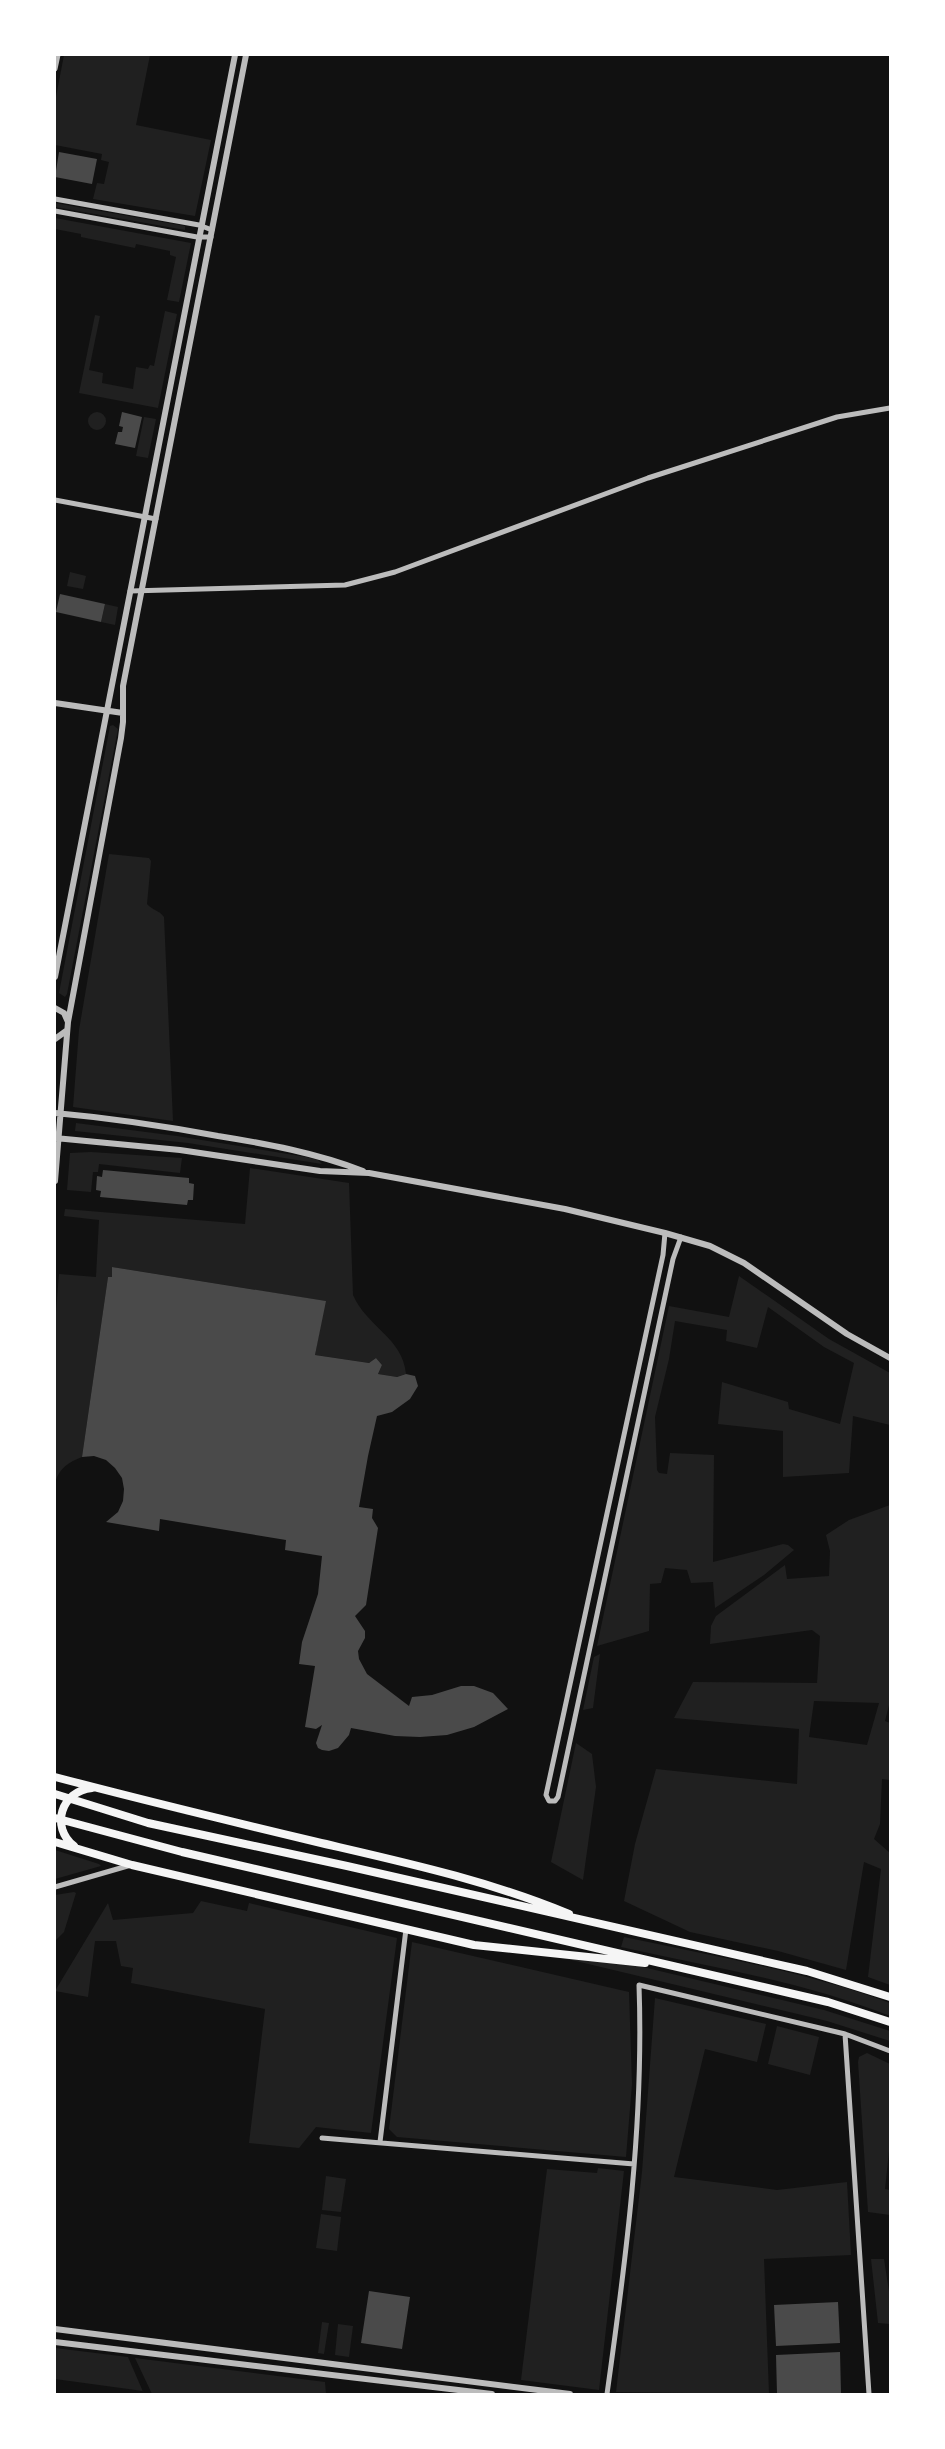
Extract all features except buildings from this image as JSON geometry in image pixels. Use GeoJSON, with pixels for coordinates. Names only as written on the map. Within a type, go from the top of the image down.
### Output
{"type":"FeatureCollection","features":[{"type":"Feature","properties":{"kind":"highway"},"geometry":{"type":"LineString","coordinates":[[55,1777],[445,1872],[495,1886],[589,1922]]}},
{"type":"Feature","properties":{"kind":"highway"},"geometry":{"type":"LineString","coordinates":[[80,1850],[70,1843],[63,1832],[60,1820],[63,1808],[75,1793],[86,1788],[99,1789]]}},
{"type":"Feature","properties":{"kind":"highway"},"geometry":{"type":"LineString","coordinates":[[55,1794],[148,1824],[806,1971],[890,1997]]}},
{"type":"Feature","properties":{"kind":"highway"},"geometry":{"type":"LineString","coordinates":[[55,1818],[146,1843],[828,2002],[890,2022]]}},
{"type":"Feature","properties":{"kind":"highway"},"geometry":{"type":"LineString","coordinates":[[55,1842],[132,1865],[474,1945],[679,1967]]}},
{"type":"Feature","properties":{"kind":"street"},"geometry":{"type":"LineString","coordinates":[[55,69],[58,55]]}},
{"type":"Feature","properties":{"kind":"street"},"geometry":{"type":"LineString","coordinates":[[55,977],[106,710],[201,237],[235,55]]}},
{"type":"Feature","properties":{"kind":"street"},"geometry":{"type":"LineString","coordinates":[[55,1181],[57,1113],[68,1025],[121,738],[123,686],[246,55]]}},
{"type":"Feature","properties":{"kind":"street"},"geometry":{"type":"LineString","coordinates":[[55,199],[203,226],[212,234]]}},
{"type":"Feature","properties":{"kind":"street"},"geometry":{"type":"LineString","coordinates":[[55,211],[201,237],[212,234]]}},
{"type":"Feature","properties":{"kind":"street"},"geometry":{"type":"LineString","coordinates":[[130,592],[345,585],[368,581],[648,478],[837,417],[890,408]]}},
{"type":"Feature","properties":{"kind":"street"},"geometry":{"type":"LineString","coordinates":[[55,500],[156,519]]}},
{"type":"Feature","properties":{"kind":"street"},"geometry":{"type":"LineString","coordinates":[[55,703],[123,713]]}},
{"type":"Feature","properties":{"kind":"street"},"geometry":{"type":"LineString","coordinates":[[55,1008],[64,1013],[68,1025],[62,1036],[55,1038]]}},
{"type":"Feature","properties":{"kind":"street"},"geometry":{"type":"LineString","coordinates":[[57,1113],[173,1128],[289,1148],[320,1155],[369,1173]]}},
{"type":"Feature","properties":{"kind":"street"},"geometry":{"type":"LineString","coordinates":[[56,1138],[180,1150],[320,1171],[369,1173],[565,1209],[665,1232],[710,1246],[744,1263],[847,1334],[890,1358]]}},
{"type":"Feature","properties":{"kind":"street"},"geometry":{"type":"LineString","coordinates":[[665,1232],[661,1264],[546,1795],[549,1800],[555,1801],[558,1797],[673,1259],[681,1237]]}},
{"type":"Feature","properties":{"kind":"street"},"geometry":{"type":"LineString","coordinates":[[55,1887],[132,1865]]}},
{"type":"Feature","properties":{"kind":"street"},"geometry":{"type":"LineString","coordinates":[[380,2142],[406,1929]]}},
{"type":"Feature","properties":{"kind":"street"},"geometry":{"type":"LineString","coordinates":[[607,2394],[634,2164],[640,2088],[639,1985],[845,2034],[890,2051]]}},
{"type":"Feature","properties":{"kind":"street"},"geometry":{"type":"LineString","coordinates":[[845,2034],[869,2394]]}},
{"type":"Feature","properties":{"kind":"street"},"geometry":{"type":"LineString","coordinates":[[322,2138],[634,2164]]}},
{"type":"Feature","properties":{"kind":"street"},"geometry":{"type":"LineString","coordinates":[[55,2329],[570,2394]]}},
{"type":"Feature","properties":{"kind":"street"},"geometry":{"type":"LineString","coordinates":[[55,2342],[492,2394]]}},
{"type":"Feature","properties":{"kind":"shaded area"},"geometry":{"type":"Polygon","coordinates":[[[64,55],[150,55],[136,125],[211,140],[195,216],[93,199],[97,183],[104,184],[109,162],[101,160],[102,154],[55,145],[55,102],[64,55]]]}},
{"type":"Feature","properties":{"kind":"shaded area"},"geometry":{"type":"Polygon","coordinates":[[[55,203],[185,226],[185,230],[55,207],[55,203]]]}},
{"type":"Feature","properties":{"kind":"shaded area"},"geometry":{"type":"Polygon","coordinates":[[[55,218],[191,243],[179,302],[167,300],[176,257],[170,255],[170,251],[136,244],[135,248],[81,237],[81,234],[55,229],[55,218]]]}},
{"type":"Feature","properties":{"kind":"shaded area"},"geometry":{"type":"Polygon","coordinates":[[[165,311],[177,314],[158,408],[79,393],[95,315],[100,316],[89,370],[103,373],[102,383],[133,389],[136,367],[148,369],[150,365],[154,366],[165,311]]]}},
{"type":"Feature","properties":{"kind":"shaded area"},"geometry":{"type":"Polygon","coordinates":[[[97,412],[103,415],[106,421],[103,427],[97,430],[91,427],[88,421],[91,415],[97,412]]]}},
{"type":"Feature","properties":{"kind":"shaded area"},"geometry":{"type":"Polygon","coordinates":[[[144,417],[156,419],[148,458],[136,456],[144,417]]]}},
{"type":"Feature","properties":{"kind":"shaded area"},"geometry":{"type":"Polygon","coordinates":[[[70,572],[86,576],[83,589],[67,586],[70,572]]]}},
{"type":"Feature","properties":{"kind":"shaded area"},"geometry":{"type":"Polygon","coordinates":[[[105,604],[118,607],[115,625],[101,622],[105,604]]]}},
{"type":"Feature","properties":{"kind":"shaded area"},"geometry":{"type":"Polygon","coordinates":[[[113,725],[118,729],[65,997],[59,993],[110,726],[113,725]]]}},
{"type":"Feature","properties":{"kind":"shaded area"},"geometry":{"type":"Polygon","coordinates":[[[109,854],[149,858],[151,861],[147,904],[164,917],[173,1121],[73,1107],[79,1030],[109,854]]]}},
{"type":"Feature","properties":{"kind":"shaded area"},"geometry":{"type":"Polygon","coordinates":[[[76,1123],[177,1136],[306,1157],[318,1160],[322,1164],[188,1143],[75,1131],[76,1123]]]}},
{"type":"Feature","properties":{"kind":"shaded area"},"geometry":{"type":"Polygon","coordinates":[[[91,1152],[182,1158],[180,1173],[99,1164],[98,1172],[93,1172],[91,1192],[67,1190],[70,1153],[91,1152]]]}},
{"type":"Feature","properties":{"kind":"shaded area"},"geometry":{"type":"Polygon","coordinates":[[[250,1168],[349,1183],[353,1295],[366,1315],[398,1351],[406,1374],[397,1377],[378,1374],[382,1365],[376,1358],[369,1363],[315,1355],[325,1301],[112,1267],[112,1277],[108,1277],[82,1457],[65,1466],[59,1473],[55,1483],[55,1324],[59,1274],[96,1277],[99,1220],[64,1216],[65,1209],[245,1224],[250,1168]]]}},
{"type":"Feature","properties":{"kind":"shaded area"},"geometry":{"type":"Polygon","coordinates":[[[739,1276],[829,1339],[890,1373],[890,1425],[853,1416],[849,1473],[783,1477],[783,1431],[718,1424],[722,1382],[788,1402],[789,1409],[840,1424],[854,1363],[824,1347],[768,1307],[757,1348],[726,1341],[727,1330],[675,1321],[669,1359],[655,1417],[657,1470],[659,1473],[667,1474],[670,1453],[714,1455],[713,1562],[783,1544],[788,1545],[794,1550],[764,1575],[715,1608],[713,1582],[691,1583],[687,1570],[665,1568],[661,1583],[650,1584],[649,1631],[597,1646],[669,1306],[729,1317],[739,1276]]]}},
{"type":"Feature","properties":{"kind":"shaded area"},"geometry":{"type":"Polygon","coordinates":[[[890,1505],[890,1701],[885,1721],[890,1723],[890,1780],[882,1779],[880,1824],[874,1839],[890,1853],[890,1985],[868,1977],[881,1869],[864,1862],[846,1970],[778,1951],[690,1932],[624,1901],[635,1844],[656,1769],[797,1784],[799,1729],[674,1718],[693,1682],[817,1683],[820,1636],[812,1630],[710,1644],[711,1626],[716,1616],[785,1565],[787,1579],[829,1576],[830,1551],[826,1535],[849,1520],[890,1505]],[[814,1701],[809,1737],[867,1745],[879,1703],[814,1701]]]}},
{"type":"Feature","properties":{"kind":"shaded area"},"geometry":{"type":"Polygon","coordinates":[[[600,1654],[593,1708],[583,1710],[594,1657],[600,1654]]]}},
{"type":"Feature","properties":{"kind":"shaded area"},"geometry":{"type":"Polygon","coordinates":[[[576,1743],[592,1754],[596,1787],[583,1880],[551,1862],[576,1743]]]}},
{"type":"Feature","properties":{"kind":"shaded area"},"geometry":{"type":"Polygon","coordinates":[[[55,1850],[99,1864],[101,1866],[55,1879],[55,1850]]]}},
{"type":"Feature","properties":{"kind":"shaded area"},"geometry":{"type":"Polygon","coordinates":[[[76,1893],[64,1932],[55,1941],[55,1895],[76,1893]]]}},
{"type":"Feature","properties":{"kind":"shaded area"},"geometry":{"type":"Polygon","coordinates":[[[201,1901],[247,1911],[249,1903],[397,1938],[371,2133],[316,2127],[299,2148],[249,2143],[265,2009],[131,1983],[133,1968],[121,1966],[116,1941],[95,1941],[88,1997],[55,1991],[108,1903],[113,1920],[193,1913],[201,1901]]]}},
{"type":"Feature","properties":{"kind":"shaded area"},"geometry":{"type":"Polygon","coordinates":[[[624,1937],[758,1965],[825,1982],[890,2003],[890,2016],[858,2004],[791,1984],[621,1947],[624,1937]]]}},
{"type":"Feature","properties":{"kind":"shaded area"},"geometry":{"type":"Polygon","coordinates":[[[412,1942],[629,1992],[632,2084],[626,2157],[397,2137],[389,2129],[412,1942]]]}},
{"type":"Feature","properties":{"kind":"shaded area"},"geometry":{"type":"Polygon","coordinates":[[[534,1951],[609,1959],[824,2010],[890,2031],[890,2041],[827,2021],[534,1951]]]}},
{"type":"Feature","properties":{"kind":"shaded area"},"geometry":{"type":"Polygon","coordinates":[[[655,1998],[766,2024],[757,2062],[705,2049],[674,2177],[777,2190],[847,2182],[851,2255],[764,2259],[769,2394],[616,2392],[642,2172],[655,1998]]]}},
{"type":"Feature","properties":{"kind":"shaded area"},"geometry":{"type":"Polygon","coordinates":[[[777,2026],[819,2037],[810,2075],[768,2064],[777,2026]]]}},
{"type":"Feature","properties":{"kind":"shaded area"},"geometry":{"type":"Polygon","coordinates":[[[867,2053],[890,2064],[890,2142],[885,2189],[890,2190],[890,2215],[868,2212],[858,2062],[859,2057],[867,2053]]]}},
{"type":"Feature","properties":{"kind":"shaded area"},"geometry":{"type":"Polygon","coordinates":[[[598,2168],[624,2171],[599,2390],[521,2380],[547,2169],[597,2173],[598,2168]]]}},
{"type":"Feature","properties":{"kind":"shaded area"},"geometry":{"type":"Polygon","coordinates":[[[326,2176],[346,2179],[341,2212],[322,2210],[326,2176]]]}},
{"type":"Feature","properties":{"kind":"shaded area"},"geometry":{"type":"Polygon","coordinates":[[[321,2214],[341,2217],[337,2251],[316,2248],[321,2214]]]}},
{"type":"Feature","properties":{"kind":"shaded area"},"geometry":{"type":"Polygon","coordinates":[[[871,2259],[884,2259],[890,2298],[890,2324],[878,2323],[871,2259]]]}},
{"type":"Feature","properties":{"kind":"shaded area"},"geometry":{"type":"Polygon","coordinates":[[[322,2322],[329,2323],[324,2354],[318,2353],[322,2322]]]}},
{"type":"Feature","properties":{"kind":"shaded area"},"geometry":{"type":"Polygon","coordinates":[[[338,2324],[353,2326],[349,2357],[335,2355],[338,2324]]]}},
{"type":"Feature","properties":{"kind":"shaded area"},"geometry":{"type":"Polygon","coordinates":[[[55,2348],[128,2357],[143,2391],[55,2379],[55,2348]]]}},
{"type":"Feature","properties":{"kind":"shaded area"},"geometry":{"type":"Polygon","coordinates":[[[135,2358],[325,2382],[326,2394],[152,2394],[135,2358]]]}}]}
